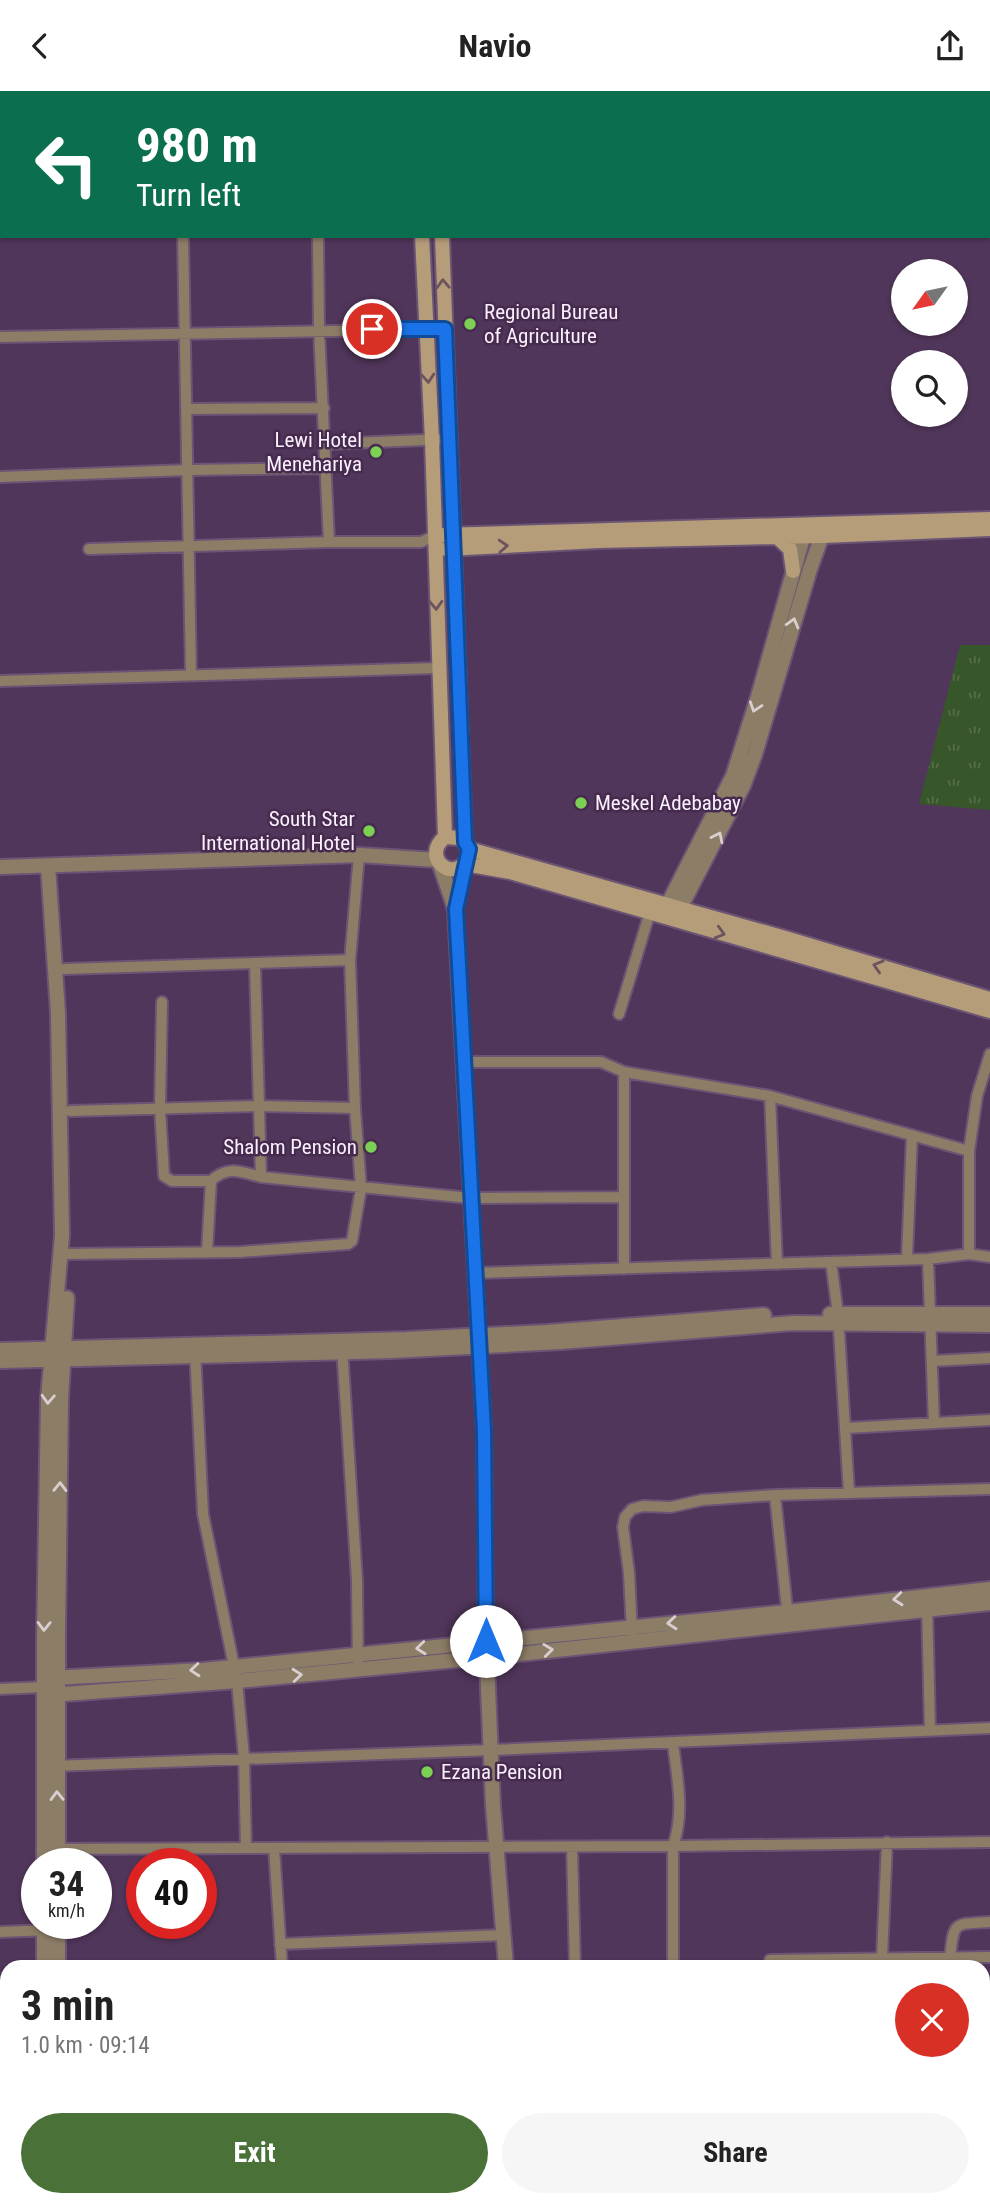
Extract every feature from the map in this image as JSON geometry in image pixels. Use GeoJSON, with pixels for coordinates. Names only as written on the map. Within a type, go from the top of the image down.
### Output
{"type":"FeatureCollection","features":[{"type":"Feature","properties":{"kind":"main road"},"geometry":{"type":"LineString","coordinates":[[422,238],[432,440],[430,542],[438,668],[440,852],[451,870],[466,855],[442,238]]}},
{"type":"Feature","properties":{"kind":"main road"},"geometry":{"type":"LineString","coordinates":[[825,530],[990,519]]}},
{"type":"Feature","properties":{"kind":"main road"},"geometry":{"type":"LineString","coordinates":[[452,542],[805,530],[990,529]]}},
{"type":"Feature","properties":{"kind":"main road"},"geometry":{"type":"LineString","coordinates":[[430,542],[776,536],[805,530]]}},
{"type":"Feature","properties":{"kind":"main road"},"geometry":{"type":"LineString","coordinates":[[776,536],[790,549],[793,571]]}},
{"type":"Feature","properties":{"kind":"main road"},"geometry":{"type":"LineString","coordinates":[[440,852],[454,836],[466,855],[510,872],[990,999]]}},
{"type":"Feature","properties":{"kind":"main road"},"geometry":{"type":"LineString","coordinates":[[667,912],[990,1011]]}},
{"type":"Feature","properties":{"kind":"street"},"geometry":{"type":"LineString","coordinates":[[183,238],[191,675]]}},
{"type":"Feature","properties":{"kind":"street"},"geometry":{"type":"LineString","coordinates":[[318,238],[319,330],[329,542]]}},
{"type":"Feature","properties":{"kind":"street"},"geometry":{"type":"LineString","coordinates":[[0,337],[445,329]]}},
{"type":"Feature","properties":{"kind":"street"},"geometry":{"type":"LineString","coordinates":[[187,409],[324,408]]}},
{"type":"Feature","properties":{"kind":"street"},"geometry":{"type":"LineString","coordinates":[[325,444],[449,439]]}},
{"type":"Feature","properties":{"kind":"street"},"geometry":{"type":"LineString","coordinates":[[0,477],[326,468]]}},
{"type":"Feature","properties":{"kind":"street"},"geometry":{"type":"LineString","coordinates":[[620,1014],[733,776],[805,530]]}},
{"type":"Feature","properties":{"kind":"street"},"geometry":{"type":"LineString","coordinates":[[667,912],[743,786],[810,569],[825,530]]}},
{"type":"Feature","properties":{"kind":"street"},"geometry":{"type":"LineString","coordinates":[[89,549],[430,542]]}},
{"type":"Feature","properties":{"kind":"street"},"geometry":{"type":"LineString","coordinates":[[0,681],[438,668]]}},
{"type":"Feature","properties":{"kind":"street"},"geometry":{"type":"LineString","coordinates":[[0,867],[359,855],[400,856],[440,852],[456,909],[484,1431],[486,1641],[491,1750],[506,1960]]}},
{"type":"Feature","properties":{"kind":"street"},"geometry":{"type":"LineString","coordinates":[[66,1255],[208,1252],[348,1244],[353,1240],[361,1188],[355,1108],[350,960],[359,855]]}},
{"type":"Feature","properties":{"kind":"street"},"geometry":{"type":"LineString","coordinates":[[456,909],[466,855]]}},
{"type":"Feature","properties":{"kind":"street"},"geometry":{"type":"LineString","coordinates":[[52,866],[64,969],[70,1111],[66,1255],[57,1354],[52,1534],[50,1766],[53,1848]]}},
{"type":"Feature","properties":{"kind":"street"},"geometry":{"type":"LineString","coordinates":[[52,866],[66,1255]]}},
{"type":"Feature","properties":{"kind":"street"},"geometry":{"type":"LineString","coordinates":[[64,969],[350,960]]}},
{"type":"Feature","properties":{"kind":"street"},"geometry":{"type":"LineString","coordinates":[[255,964],[261,1177]]}},
{"type":"Feature","properties":{"kind":"street"},"geometry":{"type":"LineString","coordinates":[[162,1002],[160,1108],[166,1178],[172,1181],[211,1181]]}},
{"type":"Feature","properties":{"kind":"street"},"geometry":{"type":"LineString","coordinates":[[970,1254],[969,1151],[977,1096],[990,1054]]}},
{"type":"Feature","properties":{"kind":"street"},"geometry":{"type":"LineString","coordinates":[[464,1062],[601,1062],[624,1072],[769,1096],[969,1151]]}},
{"type":"Feature","properties":{"kind":"street"},"geometry":{"type":"LineString","coordinates":[[624,1072],[624,1269]]}},
{"type":"Feature","properties":{"kind":"street"},"geometry":{"type":"LineString","coordinates":[[769,1096],[777,1264]]}},
{"type":"Feature","properties":{"kind":"street"},"geometry":{"type":"LineString","coordinates":[[70,1111],[258,1106],[355,1108]]}},
{"type":"Feature","properties":{"kind":"street"},"geometry":{"type":"LineString","coordinates":[[907,1258],[912,1135]]}},
{"type":"Feature","properties":{"kind":"street"},"geometry":{"type":"LineString","coordinates":[[208,1252],[211,1181],[228,1170],[261,1177],[470,1198],[623,1197]]}},
{"type":"Feature","properties":{"kind":"street"},"geometry":{"type":"LineString","coordinates":[[474,1273],[928,1259],[970,1254],[990,1257]]}},
{"type":"Feature","properties":{"kind":"street"},"geometry":{"type":"LineString","coordinates":[[928,1259],[934,1423]]}},
{"type":"Feature","properties":{"kind":"street"},"geometry":{"type":"LineString","coordinates":[[831,1262],[838,1318],[849,1493]]}},
{"type":"Feature","properties":{"kind":"street"},"geometry":{"type":"LineString","coordinates":[[931,1319],[990,1314]]}},
{"type":"Feature","properties":{"kind":"street"},"geometry":{"type":"LineString","coordinates":[[0,1361],[57,1354],[478,1341],[547,1332],[715,1318],[931,1319],[990,1325]]}},
{"type":"Feature","properties":{"kind":"street"},"geometry":{"type":"LineString","coordinates":[[342,1346],[357,1581],[358,1662]]}},
{"type":"Feature","properties":{"kind":"street"},"geometry":{"type":"LineString","coordinates":[[195,1349],[203,1514],[237,1681],[244,1758],[246,1848]]}},
{"type":"Feature","properties":{"kind":"street"},"geometry":{"type":"LineString","coordinates":[[0,1350],[57,1354]]}},
{"type":"Feature","properties":{"kind":"street"},"geometry":{"type":"LineString","coordinates":[[932,1361],[990,1358]]}},
{"type":"Feature","properties":{"kind":"street"},"geometry":{"type":"LineString","coordinates":[[846,1429],[990,1420]]}},
{"type":"Feature","properties":{"kind":"street"},"geometry":{"type":"LineString","coordinates":[[632,1634],[629,1573],[623,1527],[628,1511],[643,1506],[663,1507],[702,1500],[775,1495],[990,1489]]}},
{"type":"Feature","properties":{"kind":"street"},"geometry":{"type":"LineString","coordinates":[[775,1495],[788,1618]]}},
{"type":"Feature","properties":{"kind":"street"},"geometry":{"type":"LineString","coordinates":[[927,1603],[990,1589]]}},
{"type":"Feature","properties":{"kind":"street"},"geometry":{"type":"LineString","coordinates":[[927,1603],[930,1729]]}},
{"type":"Feature","properties":{"kind":"street"},"geometry":{"type":"LineString","coordinates":[[0,1689],[237,1681],[358,1662],[463,1651],[486,1641],[632,1634],[927,1603],[990,1603]]}},
{"type":"Feature","properties":{"kind":"street"},"geometry":{"type":"LineString","coordinates":[[486,1618],[515,1639]]}},
{"type":"Feature","properties":{"kind":"street"},"geometry":{"type":"LineString","coordinates":[[463,1651],[479,1632],[486,1618]]}},
{"type":"Feature","properties":{"kind":"street"},"geometry":{"type":"LineString","coordinates":[[463,1651],[487,1656],[510,1655],[632,1634]]}},
{"type":"Feature","properties":{"kind":"street"},"geometry":{"type":"LineString","coordinates":[[463,1651],[488,1678]]}},
{"type":"Feature","properties":{"kind":"street"},"geometry":{"type":"LineString","coordinates":[[488,1678],[510,1655]]}},
{"type":"Feature","properties":{"kind":"street"},"geometry":{"type":"LineString","coordinates":[[50,1687],[234,1666],[358,1662]]}},
{"type":"Feature","properties":{"kind":"street"},"geometry":{"type":"LineString","coordinates":[[50,1766],[673,1743],[990,1728]]}},
{"type":"Feature","properties":{"kind":"street"},"geometry":{"type":"LineString","coordinates":[[673,1743],[680,1809],[680,1822],[673,1846],[673,1960]]}},
{"type":"Feature","properties":{"kind":"street"},"geometry":{"type":"LineString","coordinates":[[882,1957],[887,1842]]}},
{"type":"Feature","properties":{"kind":"street"},"geometry":{"type":"LineString","coordinates":[[112,1852],[246,1848],[990,1842]]}},
{"type":"Feature","properties":{"kind":"street"},"geometry":{"type":"LineString","coordinates":[[572,1847],[575,1960]]}},
{"type":"Feature","properties":{"kind":"street"},"geometry":{"type":"LineString","coordinates":[[274,1848],[282,1960]]}},
{"type":"Feature","properties":{"kind":"street"},"geometry":{"type":"LineString","coordinates":[[950,1958],[956,1927],[965,1923],[990,1923]]}},
{"type":"Feature","properties":{"kind":"street"},"geometry":{"type":"LineString","coordinates":[[0,1932],[21,1930]]}},
{"type":"Feature","properties":{"kind":"street"},"geometry":{"type":"LineString","coordinates":[[281,1944],[504,1935]]}},
{"type":"Feature","properties":{"kind":"street"},"geometry":{"type":"LineString","coordinates":[[45,1960],[49,1939]]}},
{"type":"Feature","properties":{"kind":"street"},"geometry":{"type":"LineString","coordinates":[[53,1939],[57,1960]]}},
{"type":"Feature","properties":{"kind":"street"},"geometry":{"type":"LineString","coordinates":[[770,1960],[990,1957]]}},
{"type":"Feature","properties":{"kind":"green space"},"geometry":{"type":"Polygon","coordinates":[[[960,645],[990,645],[990,810],[919,804],[960,645]]]}},
{"type":"Feature","properties":{"kind":"place","name":"Regional Bureau of Agriculture"},"geometry":{"type":"Point","coordinates":[470,324]}},
{"type":"Feature","properties":{"kind":"place","name":"Lewi Hotel Menehariya"},"geometry":{"type":"Point","coordinates":[376,452]}},
{"type":"Feature","properties":{"kind":"place","name":"Meskel Adebabay"},"geometry":{"type":"Point","coordinates":[581,803]}},
{"type":"Feature","properties":{"kind":"place","name":"South Star International Hotel"},"geometry":{"type":"Point","coordinates":[369,831]}},
{"type":"Feature","properties":{"kind":"place","name":"Shalom Pension"},"geometry":{"type":"Point","coordinates":[371,1147]}},
{"type":"Feature","properties":{"kind":"place","name":"Ezana Pension"},"geometry":{"type":"Point","coordinates":[427,1772]}},
{"type":"Feature","properties":{"kind":"route"},"geometry":{"type":"LineString","coordinates":[[372,329],[445,329],[465,842],[469,849],[456,909],[484,1431],[486,1641]]}}]}
